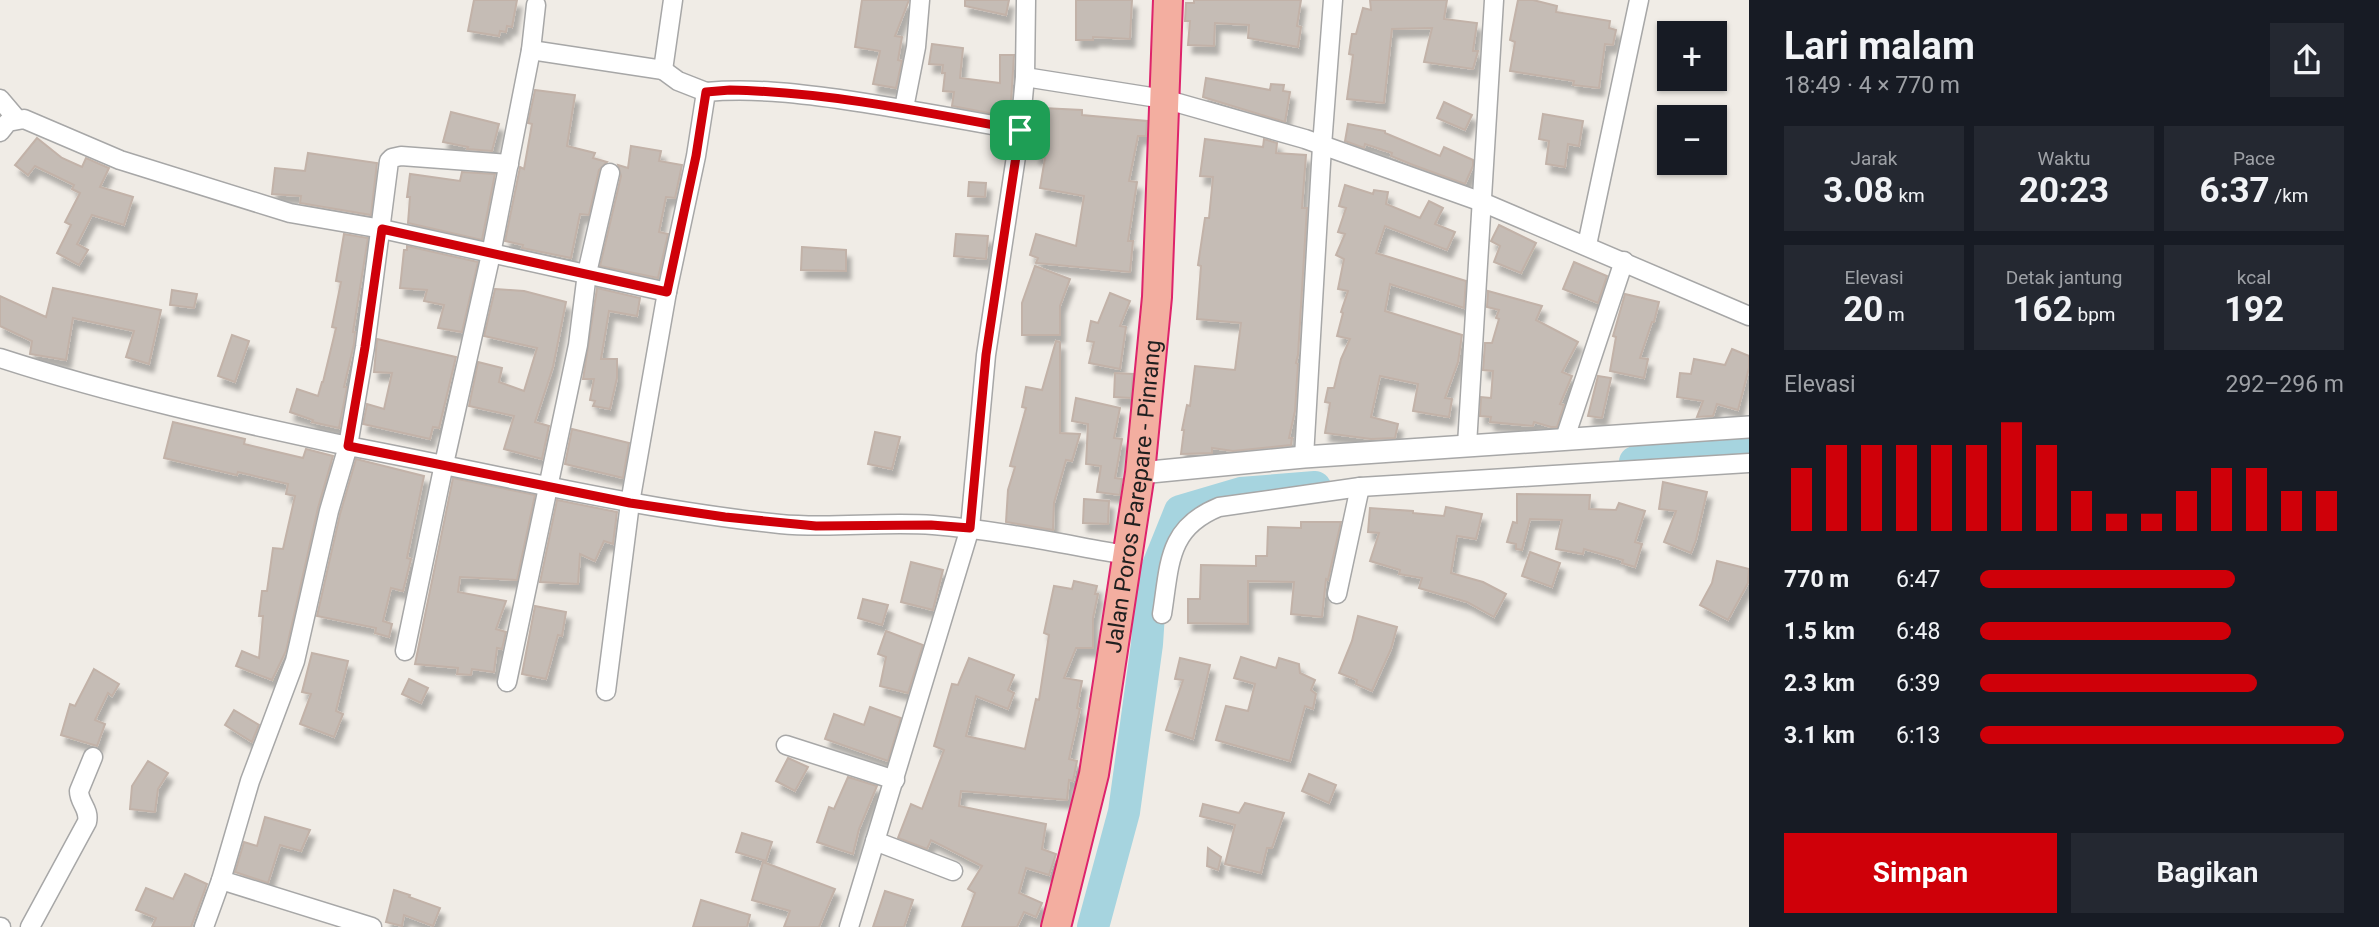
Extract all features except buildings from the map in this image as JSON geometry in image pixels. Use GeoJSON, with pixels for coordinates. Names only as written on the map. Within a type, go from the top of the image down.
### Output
{"type":"FeatureCollection","features":[{"type":"Feature","properties":{"kind":"highway","name":"Jalan Poros Parepare - Pinrang"},"geometry":{"type":"LineString","coordinates":[[1056,927],[1094,775],[1140,473],[1157,297],[1168,0]]}},
{"type":"Feature","properties":{"kind":"street"},"geometry":{"type":"LineString","coordinates":[[663,70],[673,0]]}},
{"type":"Feature","properties":{"kind":"street"},"geometry":{"type":"LineString","coordinates":[[904,108],[916,47],[920,0]]}},
{"type":"Feature","properties":{"kind":"street"},"geometry":{"type":"LineString","coordinates":[[849,927],[970,528],[986,355],[1020,130],[1025,78],[1026,0]]}},
{"type":"Feature","properties":{"kind":"street"},"geometry":{"type":"LineString","coordinates":[[1304,457],[1333,0]]}},
{"type":"Feature","properties":{"kind":"street"},"geometry":{"type":"LineString","coordinates":[[1467,445],[1494,0]]}},
{"type":"Feature","properties":{"kind":"street"},"geometry":{"type":"LineString","coordinates":[[1587,245],[1639,0]]}},
{"type":"Feature","properties":{"kind":"street"},"geometry":{"type":"LineString","coordinates":[[405,652],[491,254],[531,50],[536,5]]}},
{"type":"Feature","properties":{"kind":"street"},"geometry":{"type":"LineString","coordinates":[[531,50],[663,70],[678,81],[706,92],[762,90],[904,108],[1020,130]]}},
{"type":"Feature","properties":{"kind":"street"},"geometry":{"type":"LineString","coordinates":[[1025,78],[1164,99],[1322,146],[1482,202],[1749,316]]}},
{"type":"Feature","properties":{"kind":"street"},"geometry":{"type":"LineString","coordinates":[[606,691],[630,503],[706,92]]}},
{"type":"Feature","properties":{"kind":"street"},"geometry":{"type":"LineString","coordinates":[[0,99],[17,119]]}},
{"type":"Feature","properties":{"kind":"street"},"geometry":{"type":"LineString","coordinates":[[0,132],[8,122],[17,119],[35,122],[63,137],[120,160],[290,213],[382,229],[667,292]]}},
{"type":"Feature","properties":{"kind":"street"},"geometry":{"type":"LineString","coordinates":[[204,927],[250,781],[295,661],[329,511],[348,446],[382,229],[387,165],[392,158],[401,156],[509,164]]}},
{"type":"Feature","properties":{"kind":"street"},"geometry":{"type":"LineString","coordinates":[[507,682],[578,345],[587,273],[610,173]]}},
{"type":"Feature","properties":{"kind":"street"},"geometry":{"type":"LineString","coordinates":[[1565,439],[1624,261]]}},
{"type":"Feature","properties":{"kind":"street"},"geometry":{"type":"LineString","coordinates":[[0,358],[221,419],[630,503],[781,524],[970,528],[1126,555]]}},
{"type":"Feature","properties":{"kind":"street"},"geometry":{"type":"LineString","coordinates":[[1140,473],[1304,457],[1749,427]]}},
{"type":"Feature","properties":{"kind":"street"},"geometry":{"type":"LineString","coordinates":[[1162,614],[1170,564],[1178,540],[1189,524],[1200,515],[1220,507],[1360,487],[1749,463]]}},
{"type":"Feature","properties":{"kind":"street"},"geometry":{"type":"LineString","coordinates":[[1337,594],[1360,487]]}},
{"type":"Feature","properties":{"kind":"street"},"geometry":{"type":"LineString","coordinates":[[786,745],[895,780]]}},
{"type":"Feature","properties":{"kind":"street"},"geometry":{"type":"LineString","coordinates":[[30,927],[87,822],[88,810],[79,791],[93,757]]}},
{"type":"Feature","properties":{"kind":"street"},"geometry":{"type":"LineString","coordinates":[[875,841],[953,871]]}},
{"type":"Feature","properties":{"kind":"street"},"geometry":{"type":"LineString","coordinates":[[221,880],[372,927]]}},
{"type":"Feature","properties":{"kind":"waterway"},"geometry":{"type":"LineString","coordinates":[[1635,462],[1749,453]]}},
{"type":"Feature","properties":{"kind":"waterway"},"geometry":{"type":"LineString","coordinates":[[1093,927],[1124,812],[1147,644],[1151,583],[1180,511],[1241,493],[1315,487]]}},
{"type":"Feature","properties":{"kind":"route"},"geometry":{"type":"LineString","coordinates":[[762,90],[818,96],[904,108],[1020,130],[986,355],[970,528],[890,524],[816,526],[725,517],[630,503],[348,446],[382,229],[667,292],[696,156],[706,92],[762,90]]}}]}
